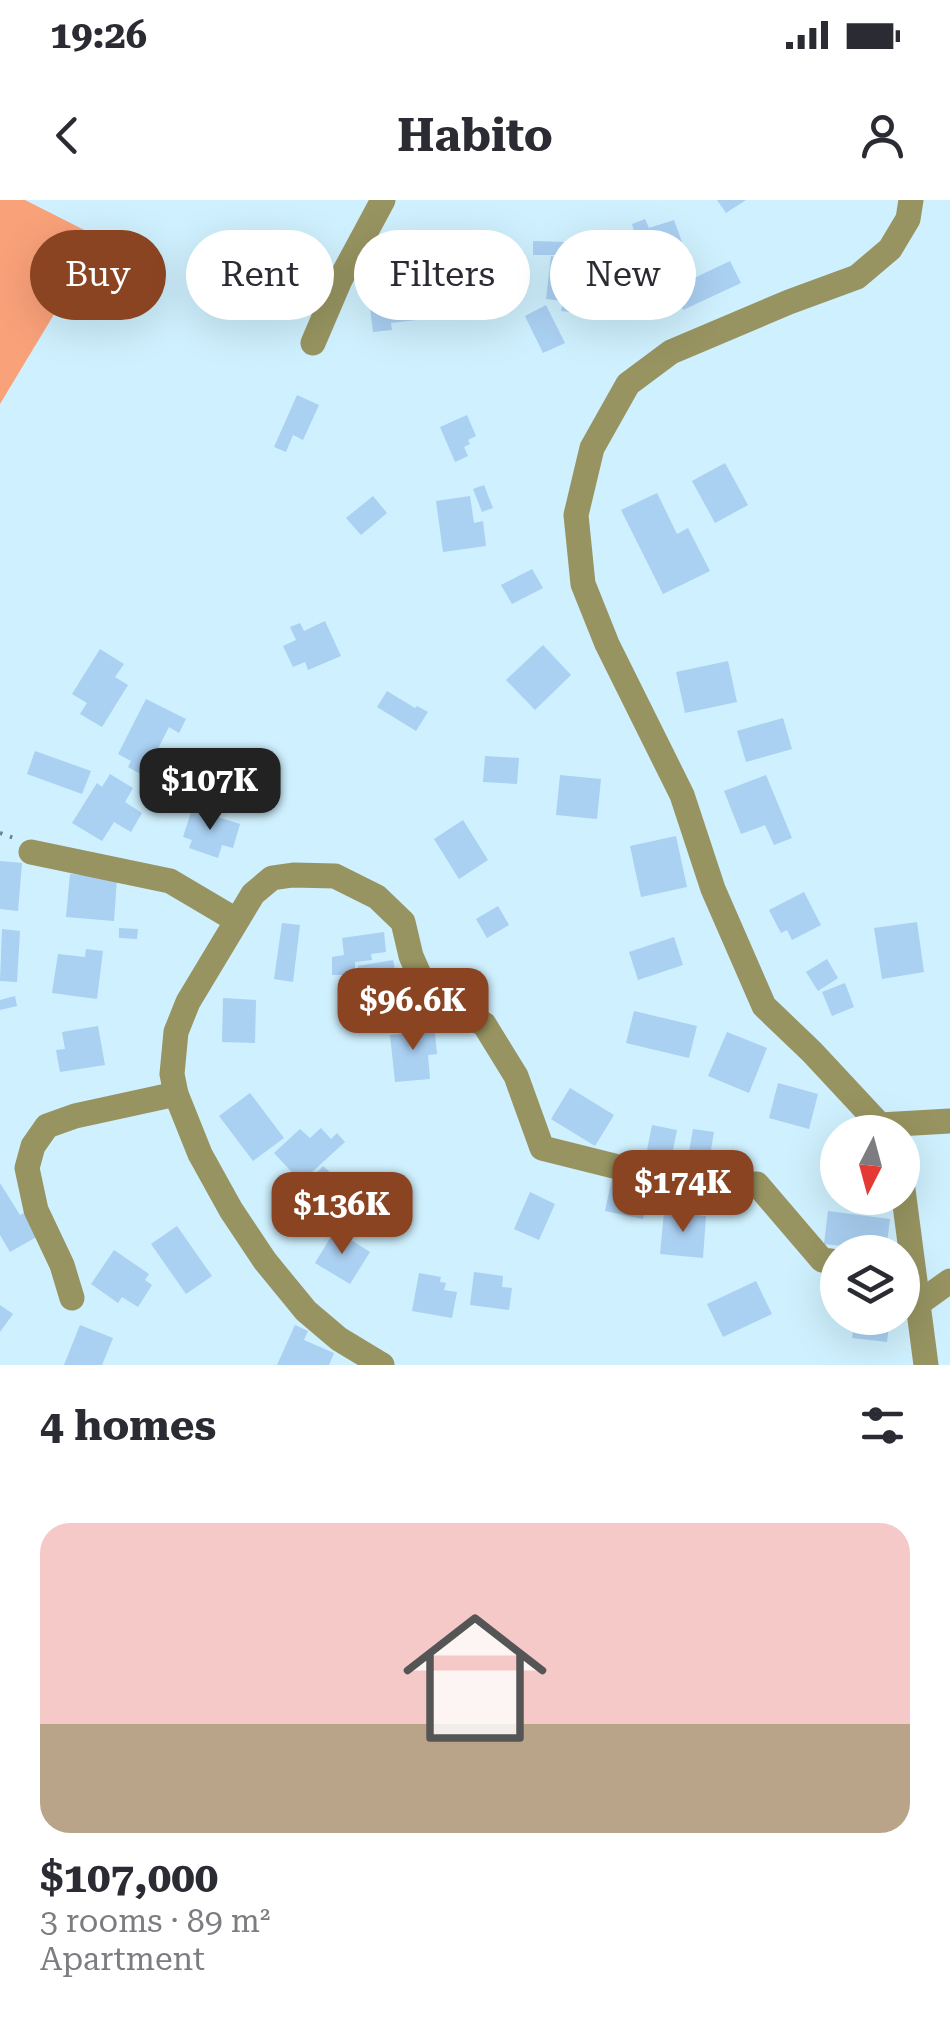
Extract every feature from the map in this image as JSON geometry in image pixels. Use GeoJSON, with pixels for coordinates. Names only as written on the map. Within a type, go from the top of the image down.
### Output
{"type":"FeatureCollection","features":[{"type":"Feature","properties":{"kind":"street"},"geometry":{"type":"LineString","coordinates":[[312,343],[383,200]]}},
{"type":"Feature","properties":{"kind":"street"},"geometry":{"type":"LineString","coordinates":[[868,1115],[764,1006],[713,889],[682,795],[607,644],[583,584],[576,515],[592,448],[628,384],[671,352],[857,276],[890,249],[908,219],[911,200]]}},
{"type":"Feature","properties":{"kind":"street"},"geometry":{"type":"LineString","coordinates":[[31,852],[170,881],[236,920]]}},
{"type":"Feature","properties":{"kind":"street"},"geometry":{"type":"LineString","coordinates":[[382,1365],[338,1340],[306,1311],[265,1261],[200,1154],[176,1094],[172,1074],[176,1032],[188,1002],[253,894],[272,878],[335,876],[377,897],[403,922],[411,956],[426,988],[444,1008],[484,1024],[516,1076],[542,1148],[690,1185],[757,1184],[820,1258]]}},
{"type":"Feature","properties":{"kind":"street"},"geometry":{"type":"LineString","coordinates":[[72,1298],[62,1265],[36,1210],[27,1168],[32,1146],[47,1126],[74,1116],[176,1094]]}},
{"type":"Feature","properties":{"kind":"street"},"geometry":{"type":"LineString","coordinates":[[920,1124],[950,1121]]}},
{"type":"Feature","properties":{"kind":"street"},"geometry":{"type":"LineString","coordinates":[[920,1301],[950,1281]]}},
{"type":"Feature","properties":{"kind":"street"},"geometry":{"type":"LineString","coordinates":[[920,1311],[926,1365]]}},
{"type":"Feature","properties":{"kind":"shaded area"},"geometry":{"type":"Polygon","coordinates":[[[0,200],[25,200],[84,230],[30,230],[30,320],[51,320],[0,404],[0,200]]]}},
{"type":"Feature","properties":{"kind":"building"},"geometry":{"type":"Polygon","coordinates":[[[717,200],[746,200],[726,213],[717,200]]]}},
{"type":"Feature","properties":{"kind":"building"},"geometry":{"type":"Polygon","coordinates":[[[645,219],[649,228],[674,220],[678,230],[634,230],[632,224],[645,219]]]}},
{"type":"Feature","properties":{"kind":"building"},"geometry":{"type":"Polygon","coordinates":[[[533,241],[550,242],[550,255],[533,255],[533,241]]]}},
{"type":"Feature","properties":{"kind":"building"},"geometry":{"type":"Polygon","coordinates":[[[730,261],[741,283],[696,304],[696,277],[730,261]]]}},
{"type":"Feature","properties":{"kind":"building"},"geometry":{"type":"Polygon","coordinates":[[[550,265],[550,299],[546,299],[550,265]]]}},
{"type":"Feature","properties":{"kind":"building"},"geometry":{"type":"Polygon","coordinates":[[[546,305],[550,320],[565,343],[543,353],[527,320],[530,313],[546,305]]]}},
{"type":"Feature","properties":{"kind":"building"},"geometry":{"type":"Polygon","coordinates":[[[372,320],[416,320],[391,323],[392,330],[373,332],[372,320]]]}},
{"type":"Feature","properties":{"kind":"building"},"geometry":{"type":"Polygon","coordinates":[[[297,395],[319,405],[303,440],[293,435],[286,452],[274,447],[297,395]]]}},
{"type":"Feature","properties":{"kind":"building"},"geometry":{"type":"Polygon","coordinates":[[[467,415],[476,436],[464,447],[468,456],[455,462],[440,427],[467,415]]]}},
{"type":"Feature","properties":{"kind":"building"},"geometry":{"type":"Polygon","coordinates":[[[725,463],[748,505],[715,523],[692,481],[725,463]]]}},
{"type":"Feature","properties":{"kind":"building"},"geometry":{"type":"Polygon","coordinates":[[[484,485],[493,508],[482,512],[473,489],[484,485]]]}},
{"type":"Feature","properties":{"kind":"building"},"geometry":{"type":"Polygon","coordinates":[[[657,493],[677,534],[688,528],[710,571],[663,594],[621,510],[657,493]]]}},
{"type":"Feature","properties":{"kind":"building"},"geometry":{"type":"Polygon","coordinates":[[[373,496],[387,513],[361,535],[346,518],[373,496]]]}},
{"type":"Feature","properties":{"kind":"building"},"geometry":{"type":"Polygon","coordinates":[[[470,496],[474,523],[483,521],[486,546],[443,552],[436,501],[470,496]]]}},
{"type":"Feature","properties":{"kind":"building"},"geometry":{"type":"Polygon","coordinates":[[[532,569],[543,588],[512,604],[501,585],[532,569]]]}},
{"type":"Feature","properties":{"kind":"building"},"geometry":{"type":"Polygon","coordinates":[[[325,621],[341,656],[308,670],[305,662],[293,667],[283,646],[296,640],[290,627],[300,623],[304,631],[325,621]]]}},
{"type":"Feature","properties":{"kind":"building"},"geometry":{"type":"Polygon","coordinates":[[[543,645],[571,675],[535,710],[506,680],[543,645]]]}},
{"type":"Feature","properties":{"kind":"building"},"geometry":{"type":"Polygon","coordinates":[[[100,649],[124,664],[115,677],[128,685],[102,727],[80,714],[87,703],[72,694],[100,649]]]}},
{"type":"Feature","properties":{"kind":"building"},"geometry":{"type":"Polygon","coordinates":[[[728,661],[737,702],[685,713],[676,672],[728,661]]]}},
{"type":"Feature","properties":{"kind":"building"},"geometry":{"type":"Polygon","coordinates":[[[387,691],[428,712],[416,731],[377,707],[387,691]]]}},
{"type":"Feature","properties":{"kind":"building"},"geometry":{"type":"Polygon","coordinates":[[[146,699],[186,719],[179,733],[169,727],[144,776],[128,767],[131,761],[118,754],[146,699]]]}},
{"type":"Feature","properties":{"kind":"building"},"geometry":{"type":"Polygon","coordinates":[[[783,718],[792,749],[746,762],[737,731],[783,718]]]}},
{"type":"Feature","properties":{"kind":"building"},"geometry":{"type":"Polygon","coordinates":[[[35,751],[91,771],[82,794],[27,774],[35,751]]]}},
{"type":"Feature","properties":{"kind":"building"},"geometry":{"type":"Polygon","coordinates":[[[485,756],[519,758],[517,784],[483,782],[485,756]]]}},
{"type":"Feature","properties":{"kind":"building"},"geometry":{"type":"Polygon","coordinates":[[[110,774],[133,788],[125,802],[142,813],[131,832],[114,822],[102,841],[72,823],[97,783],[102,787],[110,774]]]}},
{"type":"Feature","properties":{"kind":"building"},"geometry":{"type":"Polygon","coordinates":[[[560,775],[601,779],[597,819],[556,815],[560,775]]]}},
{"type":"Feature","properties":{"kind":"building"},"geometry":{"type":"Polygon","coordinates":[[[766,775],[792,838],[774,845],[765,825],[741,834],[724,791],[766,775]]]}},
{"type":"Feature","properties":{"kind":"building"},"geometry":{"type":"Polygon","coordinates":[[[192,809],[240,824],[233,848],[222,845],[218,858],[189,848],[192,840],[183,837],[192,809]]]}},
{"type":"Feature","properties":{"kind":"building"},"geometry":{"type":"Polygon","coordinates":[[[463,820],[488,860],[459,879],[434,839],[463,820]]]}},
{"type":"Feature","properties":{"kind":"building"},"geometry":{"type":"Polygon","coordinates":[[[676,836],[687,887],[641,897],[630,846],[676,836]]]}},
{"type":"Feature","properties":{"kind":"building"},"geometry":{"type":"Polygon","coordinates":[[[0,861],[22,863],[18,911],[0,909],[0,861]]]}},
{"type":"Feature","properties":{"kind":"building"},"geometry":{"type":"Polygon","coordinates":[[[70,874],[117,878],[114,921],[66,917],[70,874]]]}},
{"type":"Feature","properties":{"kind":"building"},"geometry":{"type":"Polygon","coordinates":[[[804,892],[821,925],[792,940],[787,930],[781,933],[769,910],[804,892]]]}},
{"type":"Feature","properties":{"kind":"building"},"geometry":{"type":"Polygon","coordinates":[[[498,906],[509,925],[487,938],[476,919],[498,906]]]}},
{"type":"Feature","properties":{"kind":"building"},"geometry":{"type":"Polygon","coordinates":[[[917,922],[924,972],[882,979],[874,928],[917,922]]]}},
{"type":"Feature","properties":{"kind":"building"},"geometry":{"type":"Polygon","coordinates":[[[282,923],[300,925],[293,982],[274,979],[282,923]]]}},
{"type":"Feature","properties":{"kind":"building"},"geometry":{"type":"Polygon","coordinates":[[[119,928],[138,929],[137,939],[119,938],[119,928]]]}},
{"type":"Feature","properties":{"kind":"building"},"geometry":{"type":"Polygon","coordinates":[[[2,929],[20,931],[17,982],[0,981],[2,929]]]}},
{"type":"Feature","properties":{"kind":"building"},"geometry":{"type":"Polygon","coordinates":[[[384,932],[386,952],[371,954],[372,960],[355,962],[355,975],[332,975],[332,957],[344,955],[342,938],[384,932]]]}},
{"type":"Feature","properties":{"kind":"building"},"geometry":{"type":"Polygon","coordinates":[[[674,937],[683,965],[638,980],[629,952],[674,937]]]}},
{"type":"Feature","properties":{"kind":"building"},"geometry":{"type":"Polygon","coordinates":[[[86,949],[103,951],[97,999],[52,993],[58,954],[85,957],[86,949]]]}},
{"type":"Feature","properties":{"kind":"building"},"geometry":{"type":"Polygon","coordinates":[[[827,959],[838,978],[818,991],[806,972],[827,959]]]}},
{"type":"Feature","properties":{"kind":"building"},"geometry":{"type":"Polygon","coordinates":[[[393,960],[397,979],[362,986],[358,966],[393,960]]]}},
{"type":"Feature","properties":{"kind":"building"},"geometry":{"type":"Polygon","coordinates":[[[845,983],[854,1007],[832,1016],[822,992],[845,983]]]}},
{"type":"Feature","properties":{"kind":"building"},"geometry":{"type":"Polygon","coordinates":[[[15,996],[17,1006],[0,1010],[0,1000],[15,996]]]}},
{"type":"Feature","properties":{"kind":"building"},"geometry":{"type":"Polygon","coordinates":[[[223,998],[256,1000],[255,1043],[222,1042],[223,998]]]}},
{"type":"Feature","properties":{"kind":"building"},"geometry":{"type":"Polygon","coordinates":[[[634,1011],[697,1026],[689,1058],[626,1043],[634,1011]]]}},
{"type":"Feature","properties":{"kind":"building"},"geometry":{"type":"Polygon","coordinates":[[[434,1024],[437,1054],[428,1055],[430,1079],[395,1082],[390,1035],[413,1033],[412,1026],[434,1024]]]}},
{"type":"Feature","properties":{"kind":"building"},"geometry":{"type":"Polygon","coordinates":[[[98,1026],[105,1065],[60,1072],[56,1050],[65,1049],[62,1032],[98,1026]]]}},
{"type":"Feature","properties":{"kind":"building"},"geometry":{"type":"Polygon","coordinates":[[[727,1032],[767,1048],[749,1093],[708,1076],[727,1032]]]}},
{"type":"Feature","properties":{"kind":"building"},"geometry":{"type":"Polygon","coordinates":[[[778,1083],[818,1094],[809,1129],[769,1118],[778,1083]]]}},
{"type":"Feature","properties":{"kind":"building"},"geometry":{"type":"Polygon","coordinates":[[[570,1088],[614,1115],[595,1146],[551,1119],[570,1088]]]}},
{"type":"Feature","properties":{"kind":"building"},"geometry":{"type":"Polygon","coordinates":[[[250,1093],[284,1138],[253,1161],[219,1116],[250,1093]]]}},
{"type":"Feature","properties":{"kind":"building"},"geometry":{"type":"Polygon","coordinates":[[[652,1125],[677,1130],[670,1165],[645,1160],[652,1125]]]}},
{"type":"Feature","properties":{"kind":"building"},"geometry":{"type":"Polygon","coordinates":[[[321,1128],[331,1139],[337,1133],[345,1142],[301,1182],[274,1153],[300,1129],[310,1138],[321,1128]]]}},
{"type":"Feature","properties":{"kind":"building"},"geometry":{"type":"Polygon","coordinates":[[[693,1129],[714,1132],[706,1179],[685,1175],[693,1129]]]}},
{"type":"Feature","properties":{"kind":"building"},"geometry":{"type":"Polygon","coordinates":[[[323,1166],[338,1179],[327,1191],[312,1178],[323,1166]]]}},
{"type":"Feature","properties":{"kind":"building"},"geometry":{"type":"Polygon","coordinates":[[[613,1174],[652,1182],[643,1219],[605,1211],[613,1174]]]}},
{"type":"Feature","properties":{"kind":"building"},"geometry":{"type":"Polygon","coordinates":[[[0,1183],[20,1215],[26,1212],[40,1235],[10,1252],[0,1235],[0,1183]]]}},
{"type":"Feature","properties":{"kind":"building"},"geometry":{"type":"Polygon","coordinates":[[[530,1192],[555,1204],[539,1240],[514,1229],[530,1192]]]}},
{"type":"Feature","properties":{"kind":"building"},"geometry":{"type":"Polygon","coordinates":[[[664,1212],[706,1216],[703,1258],[660,1254],[664,1212]]]}},
{"type":"Feature","properties":{"kind":"building"},"geometry":{"type":"Polygon","coordinates":[[[828,1215],[890,1219],[888,1235],[825,1235],[828,1215]]]}},
{"type":"Feature","properties":{"kind":"building"},"geometry":{"type":"Polygon","coordinates":[[[177,1226],[212,1276],[186,1294],[151,1244],[177,1226]]]}},
{"type":"Feature","properties":{"kind":"building"},"geometry":{"type":"Polygon","coordinates":[[[335,1230],[370,1252],[350,1284],[315,1263],[335,1230]]]}},
{"type":"Feature","properties":{"kind":"building"},"geometry":{"type":"Polygon","coordinates":[[[114,1250],[149,1274],[145,1280],[152,1285],[138,1307],[122,1297],[118,1303],[91,1284],[114,1250]]]}},
{"type":"Feature","properties":{"kind":"building"},"geometry":{"type":"Polygon","coordinates":[[[474,1272],[503,1276],[502,1287],[512,1288],[509,1310],[470,1305],[474,1272]]]}},
{"type":"Feature","properties":{"kind":"building"},"geometry":{"type":"Polygon","coordinates":[[[419,1273],[441,1277],[440,1282],[446,1283],[444,1290],[457,1292],[452,1318],[412,1311],[419,1273]]]}},
{"type":"Feature","properties":{"kind":"building"},"geometry":{"type":"Polygon","coordinates":[[[756,1281],[772,1314],[723,1337],[707,1304],[756,1281]]]}},
{"type":"Feature","properties":{"kind":"building"},"geometry":{"type":"Polygon","coordinates":[[[0,1305],[13,1314],[0,1332],[0,1305]]]}},
{"type":"Feature","properties":{"kind":"building"},"geometry":{"type":"Polygon","coordinates":[[[80,1325],[113,1338],[102,1365],[64,1365],[80,1325]]]}},
{"type":"Feature","properties":{"kind":"building"},"geometry":{"type":"Polygon","coordinates":[[[295,1325],[308,1331],[304,1340],[334,1353],[329,1365],[277,1365],[295,1325]]]}},
{"type":"Feature","properties":{"kind":"building"},"geometry":{"type":"Polygon","coordinates":[[[852,1335],[888,1335],[887,1342],[852,1338],[852,1335]]]}}]}
